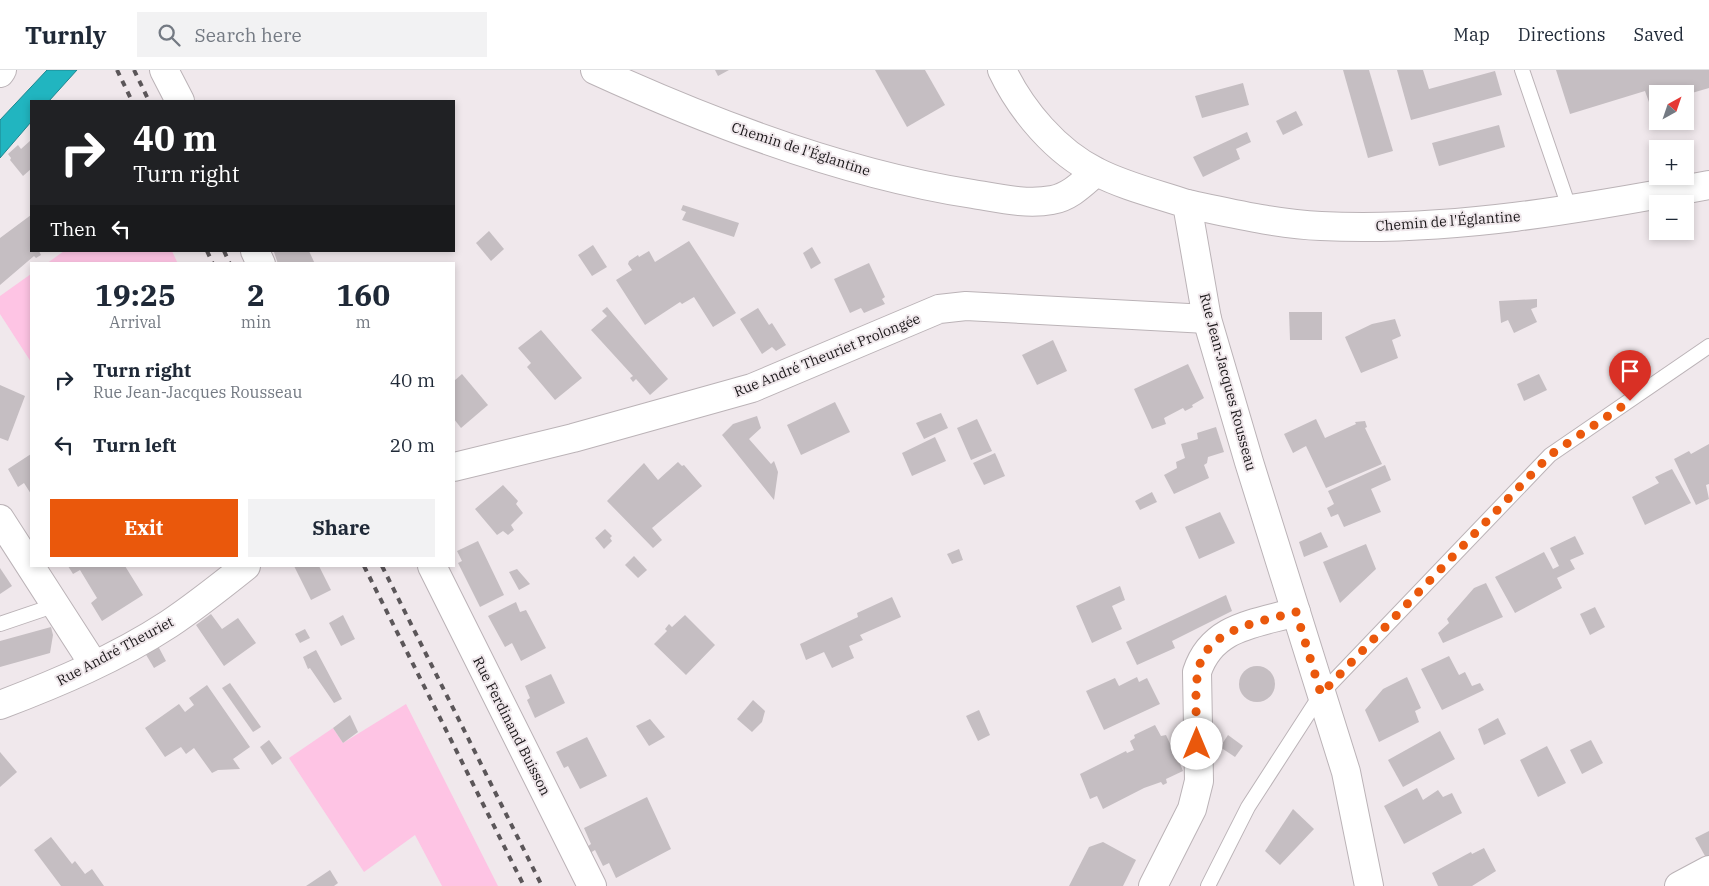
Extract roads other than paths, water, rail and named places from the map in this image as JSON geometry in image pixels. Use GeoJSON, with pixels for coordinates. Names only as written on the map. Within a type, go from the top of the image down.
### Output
{"type":"FeatureCollection","features":[{"type":"Feature","properties":{"kind":"street"},"geometry":{"type":"LineString","coordinates":[[164,70],[179,100]]}},
{"type":"Feature","properties":{"kind":"street","name":"Chemin de l'Églantine"},"geometry":{"type":"LineString","coordinates":[[595,70],[714,120],[844,166],[930,188],[1019,201],[1053,200],[1074,191],[1096,172]]}},
{"type":"Feature","properties":{"kind":"street"},"geometry":{"type":"LineString","coordinates":[[1002,70],[1012,91],[1037,123],[1065,150],[1096,172],[1187,204]]}},
{"type":"Feature","properties":{"kind":"street","name":"Chemin de l'Églantine"},"geometry":{"type":"LineString","coordinates":[[1187,204],[1250,217],[1320,226],[1395,226],[1505,219],[1570,210],[1709,185]]}},
{"type":"Feature","properties":{"kind":"street","name":"Rue Jean-Jacques Rousseau"},"geometry":{"type":"LineString","coordinates":[[1187,204],[1207,319],[1248,462],[1346,772],[1369,886]]}},
{"type":"Feature","properties":{"kind":"street","name":"Rue André Theuriet Prolongée"},"geometry":{"type":"LineString","coordinates":[[455,467],[582,435],[752,388],[939,309],[966,306],[1207,319]]}},
{"type":"Feature","properties":{"kind":"street"},"geometry":{"type":"LineString","coordinates":[[0,520],[30,566]]}},
{"type":"Feature","properties":{"kind":"street"},"geometry":{"type":"LineString","coordinates":[[31,567],[94,665]]}},
{"type":"Feature","properties":{"kind":"street","name":"Rue André Theuriet"},"geometry":{"type":"LineString","coordinates":[[0,705],[44,688],[94,665],[168,625],[197,605],[245,567]]}},
{"type":"Feature","properties":{"kind":"street","name":"Rue Ferdinand Buisson"},"geometry":{"type":"LineString","coordinates":[[432,567],[592,886]]}},
{"type":"Feature","properties":{"kind":"street"},"geometry":{"type":"LineString","coordinates":[[1153,886],[1192,809],[1199,781],[1197,672],[1202,656],[1218,638],[1243,628],[1296,612]]}},
{"type":"Feature","properties":{"kind":"street"},"geometry":{"type":"LineString","coordinates":[[1679,886],[1709,870]]}},
{"type":"Feature","properties":{"kind":"lane"},"geometry":{"type":"LineString","coordinates":[[1522,70],[1570,210]]}},
{"type":"Feature","properties":{"kind":"lane"},"geometry":{"type":"LineString","coordinates":[[1208,886],[1248,807],[1321,694],[1550,455],[1709,346]]}},
{"type":"Feature","properties":{"kind":"lane"},"geometry":{"type":"LineString","coordinates":[[0,624],[56,605]]}},
{"type":"Feature","properties":{"kind":"water"},"geometry":{"type":"Polygon","coordinates":[[[47,70],[77,70],[50,100],[30,100],[30,123],[0,158],[0,120],[47,70]]]}},
{"type":"Feature","properties":{"kind":"railway"},"geometry":{"type":"LineString","coordinates":[[117,70],[132,100]]}},
{"type":"Feature","properties":{"kind":"railway"},"geometry":{"type":"LineString","coordinates":[[134,70],[149,100]]}},
{"type":"Feature","properties":{"kind":"railway"},"geometry":{"type":"LineString","coordinates":[[207,252],[212,262]]}},
{"type":"Feature","properties":{"kind":"railway"},"geometry":{"type":"LineString","coordinates":[[224,252],[229,262]]}},
{"type":"Feature","properties":{"kind":"railway"},"geometry":{"type":"LineString","coordinates":[[364,567],[524,886]]}},
{"type":"Feature","properties":{"kind":"railway"},"geometry":{"type":"LineString","coordinates":[[382,567],[542,886]]}}]}
